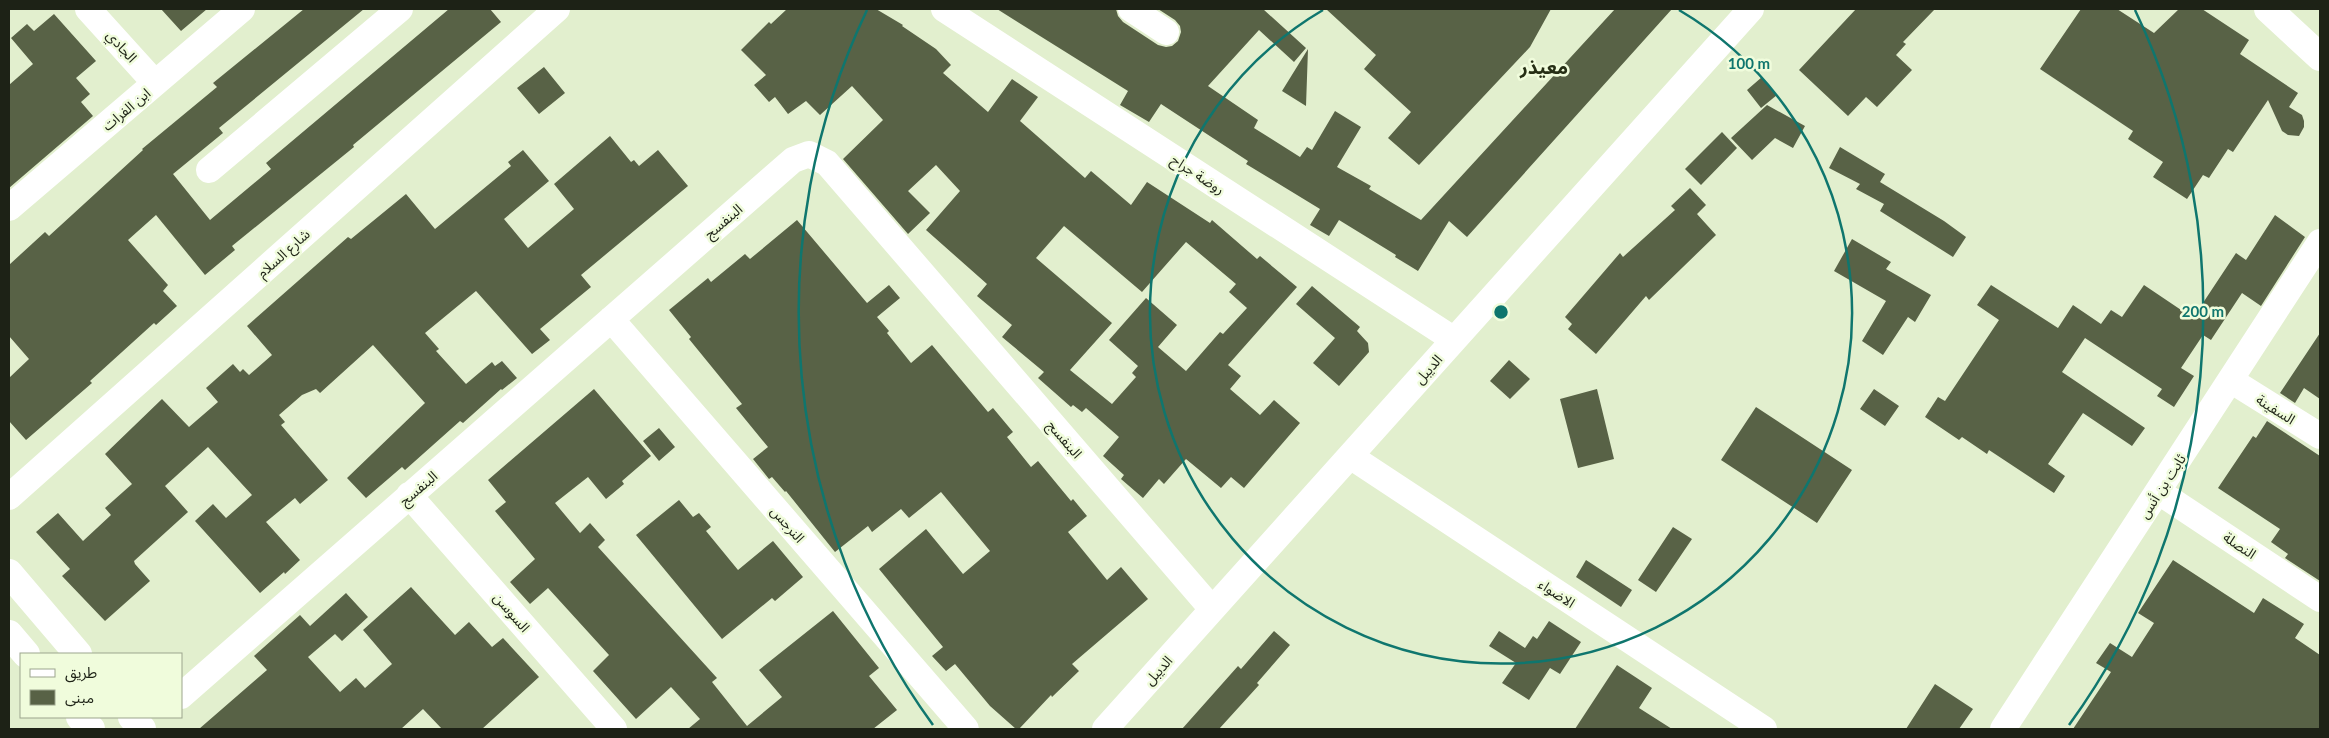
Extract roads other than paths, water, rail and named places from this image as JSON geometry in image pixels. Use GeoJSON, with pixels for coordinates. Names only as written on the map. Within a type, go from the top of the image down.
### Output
{"type":"FeatureCollection","features":[{"type":"Feature","properties":{"kind":"main road"},"geometry":{"type":"LineString","coordinates":[[2268,9],[2320,57]]}},
{"type":"Feature","properties":{"kind":"main road"},"geometry":{"type":"LineString","coordinates":[[9,574],[77,653]]}},
{"type":"Feature","properties":{"kind":"main road"},"geometry":{"type":"LineString","coordinates":[[9,634],[25,653]]}},
{"type":"Feature","properties":{"kind":"main road"},"geometry":{"type":"LineString","coordinates":[[81,718],[91,729]]}},
{"type":"Feature","properties":{"kind":"main road"},"geometry":{"type":"LineString","coordinates":[[133,718],[142,729]]}},
{"type":"Feature","properties":{"kind":"street","name":"الجادي"},"geometry":{"type":"LineString","coordinates":[[88,9],[155,83]]}},
{"type":"Feature","properties":{"kind":"street","name":"ابن الفرات"},"geometry":{"type":"LineString","coordinates":[[9,208],[242,9]]}},
{"type":"Feature","properties":{"kind":"street"},"geometry":{"type":"LineString","coordinates":[[209,170],[400,9]]}},
{"type":"Feature","properties":{"kind":"street","name":"شارع السلام"},"geometry":{"type":"LineString","coordinates":[[9,497],[557,9]]}},
{"type":"Feature","properties":{"kind":"street","name":"روضة جراح"},"geometry":{"type":"LineString","coordinates":[[944,9],[1453,339]]}},
{"type":"Feature","properties":{"kind":"street"},"geometry":{"type":"LineString","coordinates":[[1131,9],[1166,32]]}},
{"type":"Feature","properties":{"kind":"street","name":"الديبل"},"geometry":{"type":"LineString","coordinates":[[1105,729],[1751,9]]}},
{"type":"Feature","properties":{"kind":"street","name":"البنفسج"},"geometry":{"type":"LineString","coordinates":[[182,695],[793,160],[809,154],[827,162],[1212,610]]}},
{"type":"Feature","properties":{"kind":"street","name":"ثابت بن أنس"},"geometry":{"type":"LineString","coordinates":[[2003,729],[2232,381],[2320,242]]}},
{"type":"Feature","properties":{"kind":"street","name":"النرجس"},"geometry":{"type":"LineString","coordinates":[[611,319],[966,729]]}},
{"type":"Feature","properties":{"kind":"street","name":"السفينة"},"geometry":{"type":"LineString","coordinates":[[2232,381],[2320,436]]}},
{"type":"Feature","properties":{"kind":"street","name":"الاضواء"},"geometry":{"type":"LineString","coordinates":[[1350,456],[1764,729]]}},
{"type":"Feature","properties":{"kind":"street","name":"النصلة"},"geometry":{"type":"LineString","coordinates":[[2159,492],[2320,599]]}},
{"type":"Feature","properties":{"kind":"street","name":"السوسن"},"geometry":{"type":"LineString","coordinates":[[410,495],[614,729]]}},
{"type":"Feature","properties":{"kind":"district","name":"معيذر"},"geometry":{"type":"Point","coordinates":[1544,66]}}]}
